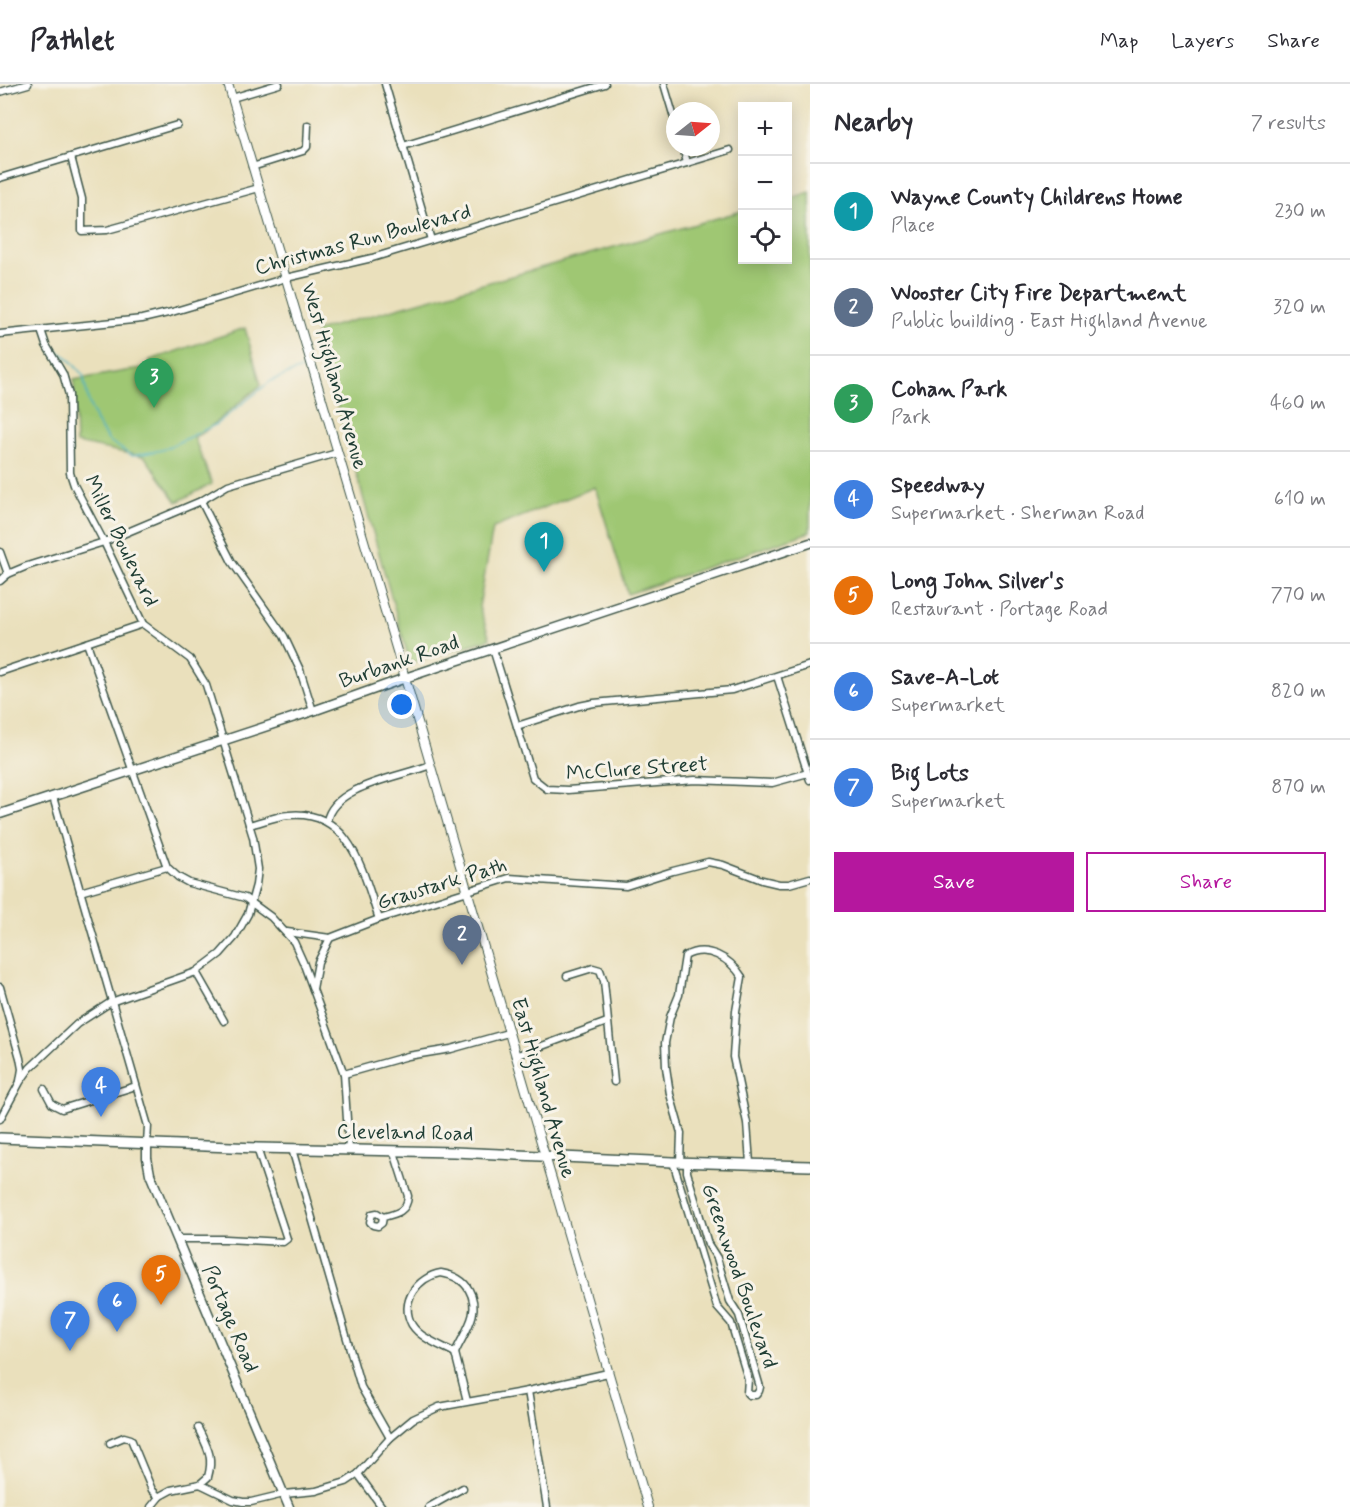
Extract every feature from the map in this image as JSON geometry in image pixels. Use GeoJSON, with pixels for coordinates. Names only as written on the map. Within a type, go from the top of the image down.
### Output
{"type":"FeatureCollection","features":[{"type":"Feature","properties":{"kind":"main road","name":"Burbank Road"},"geometry":{"type":"LineString","coordinates":[[0,814],[810,543]]}},
{"type":"Feature","properties":{"kind":"main road","name":"Cleveland Road"},"geometry":{"type":"LineString","coordinates":[[0,1138],[810,1166]]}},
{"type":"Feature","properties":{"kind":"main road","name":"Portage Road"},"geometry":{"type":"LineString","coordinates":[[147,1144],[150,1174],[289,1507]]}},
{"type":"Feature","properties":{"kind":"street"},"geometry":{"type":"LineString","coordinates":[[0,92],[28,84]]}},
{"type":"Feature","properties":{"kind":"street","name":"West Highland Avenue"},"geometry":{"type":"LineString","coordinates":[[228,84],[405,678]]}},
{"type":"Feature","properties":{"kind":"street"},"geometry":{"type":"LineString","coordinates":[[232,98],[279,84]]}},
{"type":"Feature","properties":{"kind":"street"},"geometry":{"type":"LineString","coordinates":[[385,84],[431,240]]}},
{"type":"Feature","properties":{"kind":"street"},"geometry":{"type":"LineString","coordinates":[[403,146],[605,84]]}},
{"type":"Feature","properties":{"kind":"street"},"geometry":{"type":"LineString","coordinates":[[664,84],[669,102]]}},
{"type":"Feature","properties":{"kind":"street"},"geometry":{"type":"LineString","coordinates":[[0,178],[177,125]]}},
{"type":"Feature","properties":{"kind":"street"},"geometry":{"type":"LineString","coordinates":[[252,167],[303,151],[308,147],[308,125]]}},
{"type":"Feature","properties":{"kind":"street","name":"Christmas Run Boulevard"},"geometry":{"type":"LineString","coordinates":[[0,334],[142,319],[172,312],[286,278],[372,258],[730,150]]}},
{"type":"Feature","properties":{"kind":"street"},"geometry":{"type":"LineString","coordinates":[[685,156],[687,163]]}},
{"type":"Feature","properties":{"kind":"street"},"geometry":{"type":"LineString","coordinates":[[71,157],[82,199],[82,231],[107,230],[259,188]]}},
{"type":"Feature","properties":{"kind":"street","name":"Miller Boulevard"},"geometry":{"type":"LineString","coordinates":[[0,1119],[20,1082],[43,1055],[77,1024],[111,1002],[196,972],[217,957],[242,927],[252,903],[258,868],[256,849],[206,686],[190,659],[143,624],[74,485],[70,473],[69,395],[63,374],[46,345],[41,330]]}},
{"type":"Feature","properties":{"kind":"street"},"geometry":{"type":"LineString","coordinates":[[0,581],[8,574],[104,542],[201,501],[228,485],[338,453]]}},
{"type":"Feature","properties":{"kind":"street"},"geometry":{"type":"LineString","coordinates":[[201,501],[232,562],[285,636],[300,670],[313,711]]}},
{"type":"Feature","properties":{"kind":"street"},"geometry":{"type":"LineString","coordinates":[[0,552],[8,574]]}},
{"type":"Feature","properties":{"kind":"street"},"geometry":{"type":"LineString","coordinates":[[0,672],[143,624]]}},
{"type":"Feature","properties":{"kind":"street"},"geometry":{"type":"LineString","coordinates":[[87,643],[167,867],[189,883],[240,895],[286,932],[294,942],[344,1074],[349,1150]]}},
{"type":"Feature","properties":{"kind":"street","name":"McClure Street"},"geometry":{"type":"LineString","coordinates":[[493,649],[533,778],[540,786],[547,789],[568,790],[695,780],[772,783],[809,776]]}},
{"type":"Feature","properties":{"kind":"street"},"geometry":{"type":"LineString","coordinates":[[517,726],[579,706],[732,690],[810,665]]}},
{"type":"Feature","properties":{"kind":"street"},"geometry":{"type":"LineString","coordinates":[[777,676],[809,776]]}},
{"type":"Feature","properties":{"kind":"street","name":"East Highland Avenue"},"geometry":{"type":"LineString","coordinates":[[405,678],[648,1507]]}},
{"type":"Feature","properties":{"kind":"street"},"geometry":{"type":"LineString","coordinates":[[327,821],[333,808],[354,791],[430,765]]}},
{"type":"Feature","properties":{"kind":"street"},"geometry":{"type":"LineString","coordinates":[[53,797],[148,1126],[147,1144]]}},
{"type":"Feature","properties":{"kind":"street"},"geometry":{"type":"LineString","coordinates":[[249,825],[289,815],[308,815],[327,821],[348,839],[360,863],[379,919]]}},
{"type":"Feature","properties":{"kind":"street","name":"Graustark Path"},"geometry":{"type":"LineString","coordinates":[[286,932],[330,938],[467,890],[518,877],[626,886],[673,870],[708,862],[779,884],[789,884],[810,878]]}},
{"type":"Feature","properties":{"kind":"street"},"geometry":{"type":"LineString","coordinates":[[80,892],[167,867]]}},
{"type":"Feature","properties":{"kind":"street"},"geometry":{"type":"LineString","coordinates":[[313,990],[318,962],[330,938]]}},
{"type":"Feature","properties":{"kind":"street"},"geometry":{"type":"LineString","coordinates":[[680,1162],[681,1133],[670,1094],[665,1043],[670,1017],[679,995],[685,956],[693,952],[708,951],[723,958],[742,977],[736,1011],[733,1057],[747,1123],[750,1163]]}},
{"type":"Feature","properties":{"kind":"street"},"geometry":{"type":"LineString","coordinates":[[567,976],[593,968],[600,970],[604,981],[614,1082]]}},
{"type":"Feature","properties":{"kind":"street"},"geometry":{"type":"LineString","coordinates":[[196,972],[224,1021]]}},
{"type":"Feature","properties":{"kind":"street"},"geometry":{"type":"LineString","coordinates":[[0,987],[20,1058],[22,1069],[20,1082]]}},
{"type":"Feature","properties":{"kind":"street"},"geometry":{"type":"LineString","coordinates":[[514,1056],[607,1022]]}},
{"type":"Feature","properties":{"kind":"street"},"geometry":{"type":"LineString","coordinates":[[344,1074],[408,1056],[451,1049],[508,1033]]}},
{"type":"Feature","properties":{"kind":"street"},"geometry":{"type":"LineString","coordinates":[[44,1089],[52,1104],[62,1109],[136,1086]]}},
{"type":"Feature","properties":{"kind":"street"},"geometry":{"type":"LineString","coordinates":[[177,1239],[283,1242],[286,1239],[256,1148]]}},
{"type":"Feature","properties":{"kind":"street"},"geometry":{"type":"LineString","coordinates":[[292,1149],[361,1387],[390,1438]]}},
{"type":"Feature","properties":{"kind":"street"},"geometry":{"type":"LineString","coordinates":[[383,1216],[404,1210],[408,1204],[408,1196],[394,1152]]}},
{"type":"Feature","properties":{"kind":"street","name":"Greenwood Boulevard"},"geometry":{"type":"LineString","coordinates":[[680,1162],[687,1172],[706,1237],[717,1258],[734,1307],[740,1315],[760,1387],[756,1395],[747,1393],[748,1382],[743,1360],[731,1323],[717,1307],[689,1214],[680,1162]]}},
{"type":"Feature","properties":{"kind":"street"},"geometry":{"type":"LineString","coordinates":[[689,1214],[698,1212]]}},
{"type":"Feature","properties":{"kind":"street"},"geometry":{"type":"LineString","coordinates":[[455,1353],[419,1332],[412,1325],[409,1316],[409,1301],[413,1289],[433,1274],[452,1275],[461,1280],[474,1301],[475,1309],[471,1323],[455,1353],[467,1401]]}},
{"type":"Feature","properties":{"kind":"street"},"geometry":{"type":"LineString","coordinates":[[723,1314],[734,1307]]}},
{"type":"Feature","properties":{"kind":"street"},"geometry":{"type":"LineString","coordinates":[[200,1484],[233,1500],[243,1502],[330,1488],[346,1482],[357,1474],[390,1438],[412,1419],[427,1411],[608,1373]]}},
{"type":"Feature","properties":{"kind":"street"},"geometry":{"type":"LineString","coordinates":[[528,1391],[547,1507]]}},
{"type":"Feature","properties":{"kind":"street"},"geometry":{"type":"LineString","coordinates":[[151,1507],[159,1497],[171,1490],[200,1484],[208,1477],[212,1463],[209,1450],[198,1428]]}},
{"type":"Feature","properties":{"kind":"street"},"geometry":{"type":"LineString","coordinates":[[110,1443],[124,1437],[131,1439],[152,1490],[159,1497]]}},
{"type":"Feature","properties":{"kind":"street"},"geometry":{"type":"LineString","coordinates":[[357,1474],[382,1507]]}},
{"type":"Feature","properties":{"kind":"street"},"geometry":{"type":"LineString","coordinates":[[429,1507],[463,1488]]}},
{"type":"Feature","properties":{"kind":"green space"},"geometry":{"type":"Polygon","coordinates":[[[810,192],[810,532],[628,594],[595,487],[493,528],[479,607],[490,639],[410,663],[316,331],[738,212],[738,264],[792,264],[792,198],[810,192]]]}},
{"type":"Feature","properties":{"kind":"green space"},"geometry":{"type":"Polygon","coordinates":[[[245,328],[261,385],[204,432],[194,437],[212,484],[177,502],[145,457],[76,443],[74,380],[149,367],[150,360],[245,328]]]}},
{"type":"Feature","properties":{"kind":"waterway"},"geometry":{"type":"LineString","coordinates":[[55,350],[68,358],[83,375],[89,403],[96,421],[108,440],[132,456],[162,450],[215,425],[271,381],[301,369]]}},
{"type":"Feature","properties":{"kind":"place","name":"Cohan Park"},"geometry":{"type":"Point","coordinates":[154,408]}},
{"type":"Feature","properties":{"kind":"place","name":"Wayne County Childrens Home"},"geometry":{"type":"Point","coordinates":[544,572]}},
{"type":"Feature","properties":{"kind":"place","name":"Wooster City Fire Department"},"geometry":{"type":"Point","coordinates":[462,965]}},
{"type":"Feature","properties":{"kind":"place","name":"Speedway"},"geometry":{"type":"Point","coordinates":[101,1117]}},
{"type":"Feature","properties":{"kind":"place","name":"Long John Silver's"},"geometry":{"type":"Point","coordinates":[161,1305]}},
{"type":"Feature","properties":{"kind":"place","name":"Save-A-Lot"},"geometry":{"type":"Point","coordinates":[117,1332]}},
{"type":"Feature","properties":{"kind":"place","name":"Big Lots"},"geometry":{"type":"Point","coordinates":[70,1351]}}]}
